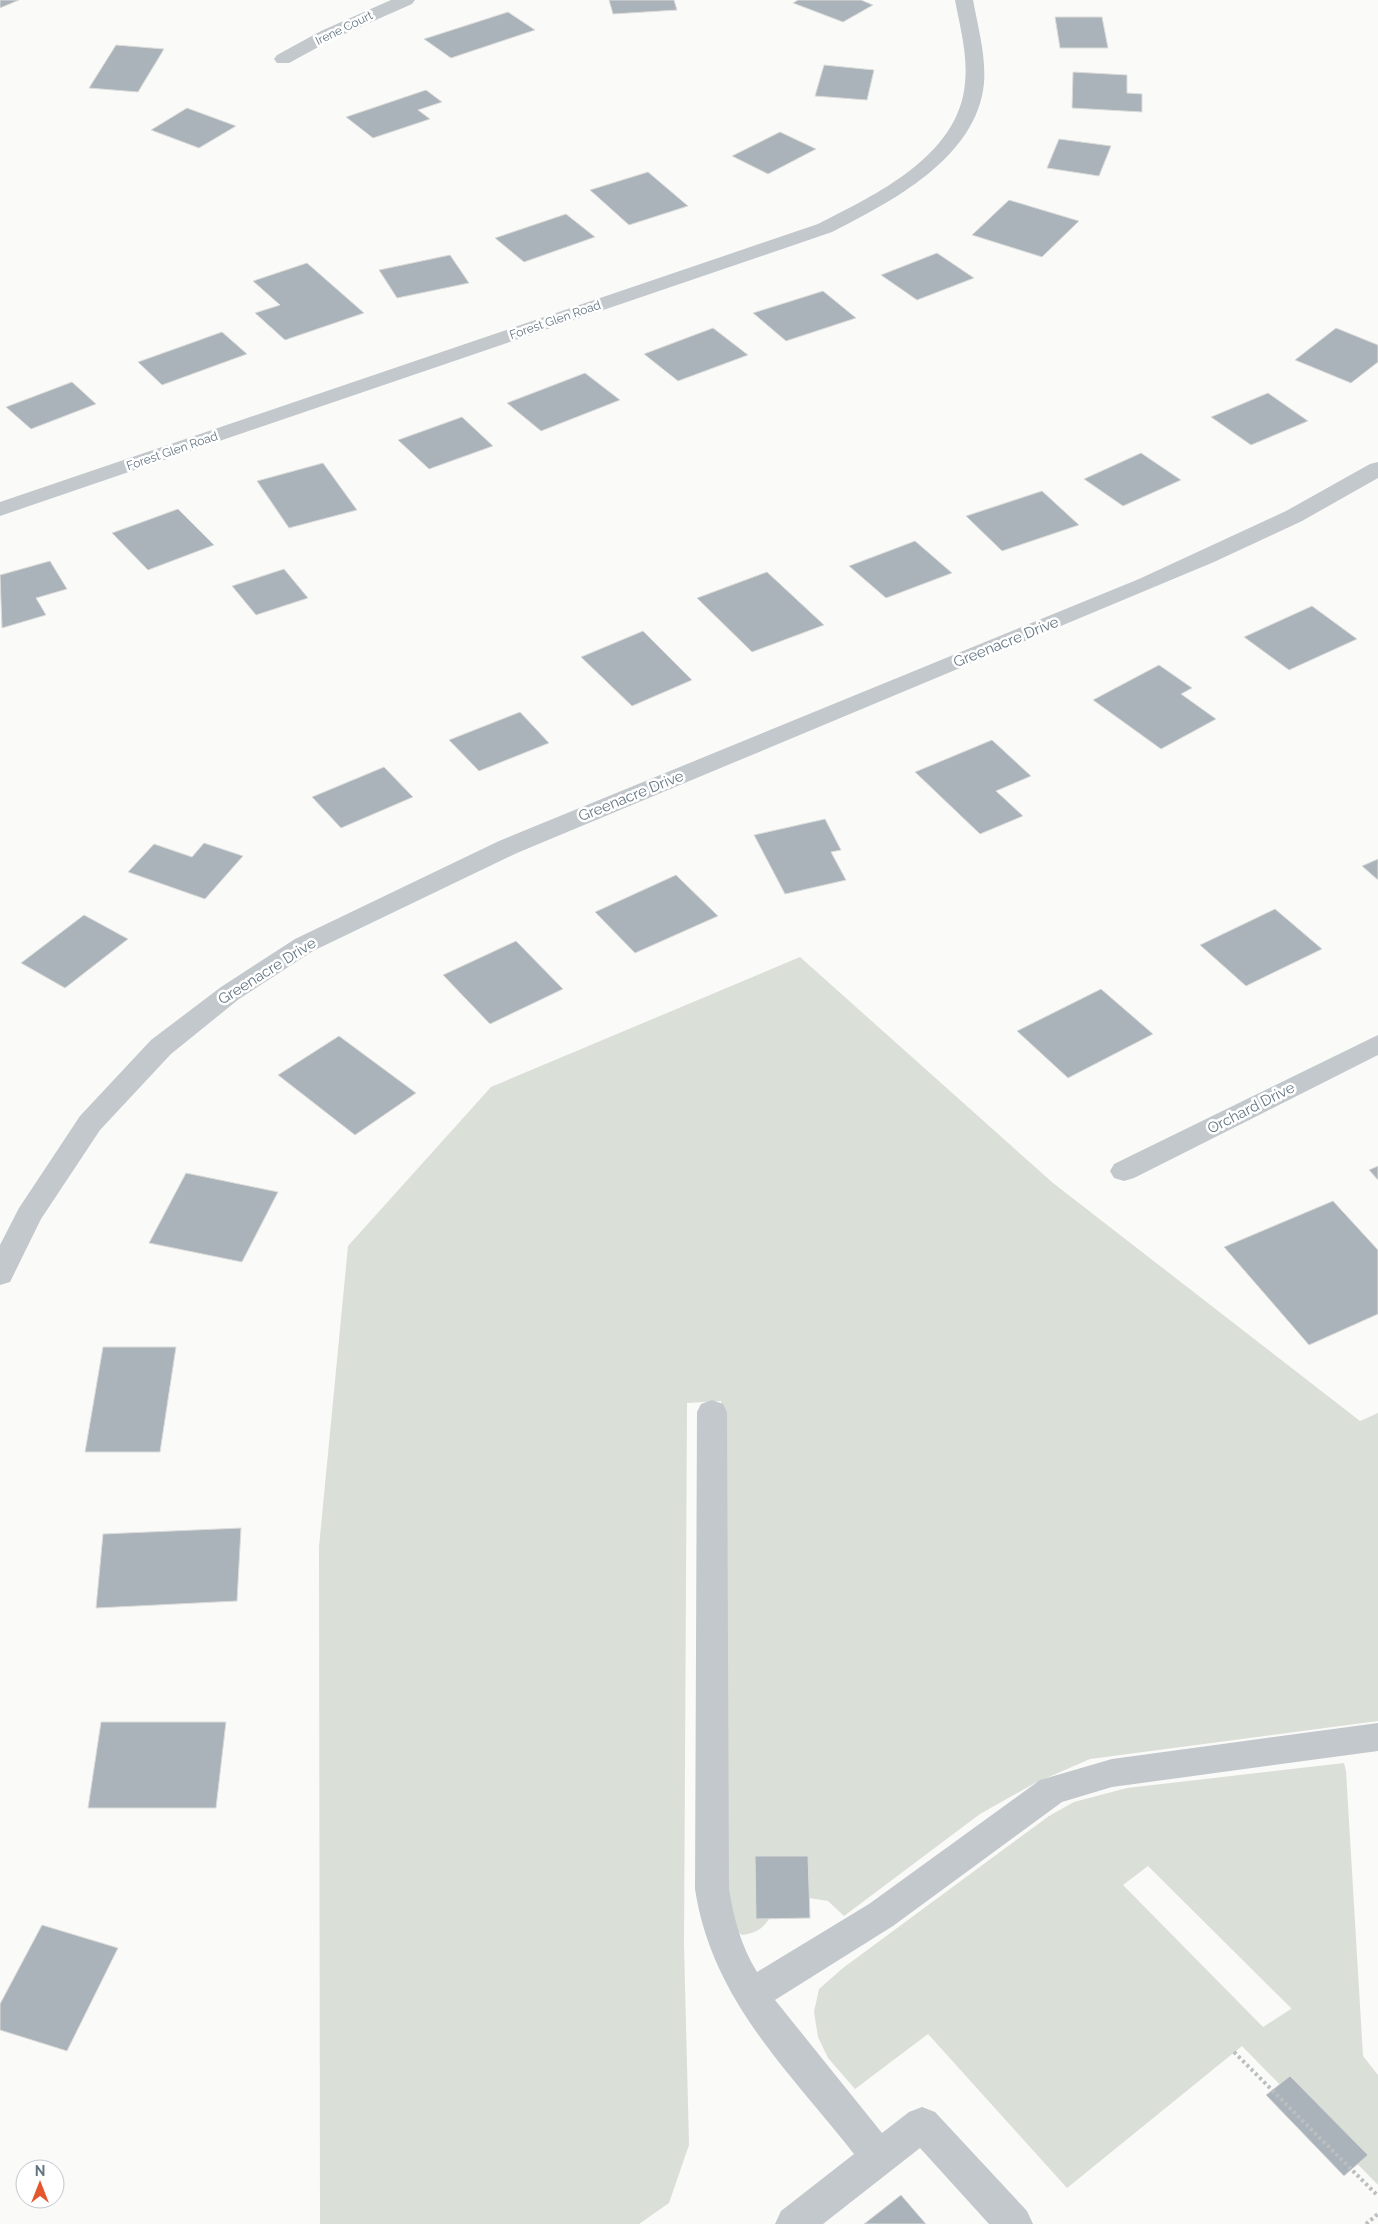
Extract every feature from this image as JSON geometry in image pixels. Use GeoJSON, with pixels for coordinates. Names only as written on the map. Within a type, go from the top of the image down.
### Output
{"type":"FeatureCollection","features":[{"type":"Feature","properties":{"kind":"street","name":"Irene Court"},"geometry":{"type":"LineString","coordinates":[[284,59],[327,35],[406,0]]}},
{"type":"Feature","properties":{"kind":"street","name":"Forest Glen Road"},"geometry":{"type":"LineString","coordinates":[[0,509],[825,228],[873,204],[905,183],[937,155],[960,126],[973,95],[975,65],[964,0]]}},
{"type":"Feature","properties":{"kind":"street","name":"Greenacre Drive"},"geometry":{"type":"LineString","coordinates":[[0,1274],[29,1215],[90,1123],[161,1047],[230,993],[304,945],[508,847],[1147,584],[1243,541],[1351,486],[1378,469]]}},
{"type":"Feature","properties":{"kind":"street","name":"Orchard Drive"},"geometry":{"type":"LineString","coordinates":[[1124,1171],[1378,1044]]}},
{"type":"Feature","properties":{"kind":"street"},"geometry":{"type":"LineString","coordinates":[[712,1412],[712,1889],[718,1930],[731,1959],[751,1995],[775,2031],[879,2157]]}},
{"type":"Feature","properties":{"kind":"street"},"geometry":{"type":"LineString","coordinates":[[751,1995],[881,1915],[1052,1790],[1112,1773],[1378,1737]]}},
{"type":"Feature","properties":{"kind":"street"},"geometry":{"type":"LineString","coordinates":[[794,2224],[922,2124],[1014,2224]]}},
{"type":"Feature","properties":{"kind":"path"},"geometry":{"type":"LineString","coordinates":[[1234,2052],[1378,2196]]}},
{"type":"Feature","properties":{"kind":"path"},"geometry":{"type":"LineString","coordinates":[[1366,2224],[1378,2214]]}},
{"type":"Feature","properties":{"kind":"shaded area"},"geometry":{"type":"Polygon","coordinates":[[[800,957],[1053,1183],[1360,1421],[1378,1413],[1378,1721],[1090,1759],[1035,1783],[980,1814],[844,1916],[828,1901],[809,1898],[808,1856],[755,1856],[756,1919],[769,1919],[764,1926],[742,1935],[729,1925],[726,1828],[721,1401],[687,1403],[684,1945],[689,2145],[669,2203],[639,2224],[320,2224],[319,1547],[348,1246],[491,1087],[800,957]]]}},
{"type":"Feature","properties":{"kind":"shaded area"},"geometry":{"type":"Polygon","coordinates":[[[1344,1763],[1363,2056],[1378,2075],[1378,2185],[1242,2046],[1067,2188],[928,2034],[855,2089],[828,2058],[818,2037],[814,2012],[819,1989],[843,1968],[1049,1816],[1074,1802],[1127,1788],[1344,1763]],[[1148,1866],[1123,1885],[1263,2027],[1291,2008],[1148,1866]]]}},
{"type":"Feature","properties":{"kind":"building"},"geometry":{"type":"Polygon","coordinates":[[[0,0],[19,0],[0,8],[0,0]]]}},
{"type":"Feature","properties":{"kind":"building"},"geometry":{"type":"Polygon","coordinates":[[[609,0],[674,0],[677,10],[613,14],[609,0]]]}},
{"type":"Feature","properties":{"kind":"building"},"geometry":{"type":"Polygon","coordinates":[[[798,0],[861,0],[873,5],[843,22],[793,3],[798,0]]]}},
{"type":"Feature","properties":{"kind":"building"},"geometry":{"type":"Polygon","coordinates":[[[508,12],[535,30],[451,58],[424,39],[508,12]]]}},
{"type":"Feature","properties":{"kind":"building"},"geometry":{"type":"Polygon","coordinates":[[[1055,17],[1102,17],[1108,48],[1060,48],[1055,17]]]}},
{"type":"Feature","properties":{"kind":"building"},"geometry":{"type":"Polygon","coordinates":[[[116,45],[164,49],[138,92],[89,88],[116,45]]]}},
{"type":"Feature","properties":{"kind":"building"},"geometry":{"type":"Polygon","coordinates":[[[824,65],[874,70],[867,100],[815,96],[824,65]]]}},
{"type":"Feature","properties":{"kind":"building"},"geometry":{"type":"Polygon","coordinates":[[[1073,72],[1127,75],[1127,93],[1142,94],[1142,112],[1072,108],[1073,72]]]}},
{"type":"Feature","properties":{"kind":"building"},"geometry":{"type":"Polygon","coordinates":[[[426,90],[442,102],[418,110],[430,119],[373,138],[346,117],[426,90]]]}},
{"type":"Feature","properties":{"kind":"building"},"geometry":{"type":"Polygon","coordinates":[[[187,108],[236,126],[199,148],[151,130],[187,108]]]}},
{"type":"Feature","properties":{"kind":"building"},"geometry":{"type":"Polygon","coordinates":[[[780,132],[816,149],[768,174],[732,156],[780,132]]]}},
{"type":"Feature","properties":{"kind":"building"},"geometry":{"type":"Polygon","coordinates":[[[1059,139],[1111,146],[1099,176],[1047,168],[1059,139]]]}},
{"type":"Feature","properties":{"kind":"building"},"geometry":{"type":"Polygon","coordinates":[[[648,172],[688,206],[629,225],[590,190],[648,172]]]}},
{"type":"Feature","properties":{"kind":"building"},"geometry":{"type":"Polygon","coordinates":[[[1009,200],[1079,221],[1042,257],[972,235],[1009,200]]]}},
{"type":"Feature","properties":{"kind":"building"},"geometry":{"type":"Polygon","coordinates":[[[566,214],[595,237],[524,262],[495,238],[566,214]]]}},
{"type":"Feature","properties":{"kind":"building"},"geometry":{"type":"Polygon","coordinates":[[[937,253],[974,278],[917,300],[881,275],[937,253]]]}},
{"type":"Feature","properties":{"kind":"building"},"geometry":{"type":"Polygon","coordinates":[[[450,255],[469,283],[397,298],[379,270],[450,255]]]}},
{"type":"Feature","properties":{"kind":"building"},"geometry":{"type":"Polygon","coordinates":[[[307,263],[364,313],[285,340],[255,313],[280,305],[253,281],[307,263]]]}},
{"type":"Feature","properties":{"kind":"building"},"geometry":{"type":"Polygon","coordinates":[[[823,291],[856,318],[786,341],[753,313],[823,291]]]}},
{"type":"Feature","properties":{"kind":"building"},"geometry":{"type":"Polygon","coordinates":[[[713,328],[748,355],[678,381],[644,354],[713,328]]]}},
{"type":"Feature","properties":{"kind":"building"},"geometry":{"type":"Polygon","coordinates":[[[1336,328],[1378,345],[1378,362],[1351,383],[1295,360],[1336,328]]]}},
{"type":"Feature","properties":{"kind":"building"},"geometry":{"type":"Polygon","coordinates":[[[222,332],[247,354],[162,385],[138,362],[222,332]]]}},
{"type":"Feature","properties":{"kind":"building"},"geometry":{"type":"Polygon","coordinates":[[[585,373],[620,400],[541,431],[507,403],[585,373]]]}},
{"type":"Feature","properties":{"kind":"building"},"geometry":{"type":"Polygon","coordinates":[[[72,382],[96,404],[31,429],[6,407],[72,382]]]}},
{"type":"Feature","properties":{"kind":"building"},"geometry":{"type":"Polygon","coordinates":[[[1268,393],[1308,421],[1251,445],[1211,417],[1268,393]]]}},
{"type":"Feature","properties":{"kind":"building"},"geometry":{"type":"Polygon","coordinates":[[[462,417],[493,446],[429,469],[398,440],[462,417]]]}},
{"type":"Feature","properties":{"kind":"building"},"geometry":{"type":"Polygon","coordinates":[[[1141,453],[1181,480],[1123,506],[1084,479],[1141,453]]]}},
{"type":"Feature","properties":{"kind":"building"},"geometry":{"type":"Polygon","coordinates":[[[323,463],[357,510],[289,528],[257,481],[323,463]]]}},
{"type":"Feature","properties":{"kind":"building"},"geometry":{"type":"Polygon","coordinates":[[[1042,491],[1079,525],[1002,551],[966,516],[1042,491]]]}},
{"type":"Feature","properties":{"kind":"building"},"geometry":{"type":"Polygon","coordinates":[[[178,509],[214,545],[148,570],[112,533],[178,509]]]}},
{"type":"Feature","properties":{"kind":"building"},"geometry":{"type":"Polygon","coordinates":[[[915,541],[952,573],[886,598],[849,566],[915,541]]]}},
{"type":"Feature","properties":{"kind":"building"},"geometry":{"type":"Polygon","coordinates":[[[50,561],[67,589],[36,598],[46,615],[2,628],[0,575],[50,561]]]}},
{"type":"Feature","properties":{"kind":"building"},"geometry":{"type":"Polygon","coordinates":[[[284,569],[308,598],[256,615],[232,586],[284,569]]]}},
{"type":"Feature","properties":{"kind":"building"},"geometry":{"type":"Polygon","coordinates":[[[767,572],[824,625],[752,652],[697,598],[767,572]]]}},
{"type":"Feature","properties":{"kind":"building"},"geometry":{"type":"Polygon","coordinates":[[[1312,606],[1357,639],[1289,670],[1244,637],[1312,606]]]}},
{"type":"Feature","properties":{"kind":"building"},"geometry":{"type":"Polygon","coordinates":[[[643,631],[692,680],[632,706],[581,657],[643,631]]]}},
{"type":"Feature","properties":{"kind":"building"},"geometry":{"type":"Polygon","coordinates":[[[1159,665],[1192,688],[1181,694],[1216,719],[1161,749],[1093,700],[1159,665]]]}},
{"type":"Feature","properties":{"kind":"building"},"geometry":{"type":"Polygon","coordinates":[[[520,712],[549,743],[479,771],[449,740],[520,712]]]}},
{"type":"Feature","properties":{"kind":"building"},"geometry":{"type":"Polygon","coordinates":[[[992,740],[1031,776],[996,791],[1023,816],[980,834],[915,772],[992,740]]]}},
{"type":"Feature","properties":{"kind":"building"},"geometry":{"type":"Polygon","coordinates":[[[384,767],[413,797],[341,828],[312,797],[384,767]]]}},
{"type":"Feature","properties":{"kind":"building"},"geometry":{"type":"Polygon","coordinates":[[[825,819],[841,850],[831,852],[846,880],[785,894],[754,835],[825,819]]]}},
{"type":"Feature","properties":{"kind":"building"},"geometry":{"type":"Polygon","coordinates":[[[204,843],[243,856],[205,899],[128,872],[154,844],[192,857],[204,843]]]}},
{"type":"Feature","properties":{"kind":"building"},"geometry":{"type":"Polygon","coordinates":[[[1378,859],[1378,880],[1362,866],[1378,859]]]}},
{"type":"Feature","properties":{"kind":"building"},"geometry":{"type":"Polygon","coordinates":[[[676,875],[718,916],[635,953],[595,912],[676,875]]]}},
{"type":"Feature","properties":{"kind":"building"},"geometry":{"type":"Polygon","coordinates":[[[1275,909],[1322,949],[1246,986],[1200,945],[1275,909]]]}},
{"type":"Feature","properties":{"kind":"building"},"geometry":{"type":"Polygon","coordinates":[[[84,915],[128,939],[65,988],[21,963],[84,915]]]}},
{"type":"Feature","properties":{"kind":"building"},"geometry":{"type":"Polygon","coordinates":[[[516,941],[563,989],[490,1024],[443,975],[516,941]]]}},
{"type":"Feature","properties":{"kind":"building"},"geometry":{"type":"Polygon","coordinates":[[[1101,989],[1153,1034],[1068,1078],[1017,1031],[1101,989]]]}},
{"type":"Feature","properties":{"kind":"building"},"geometry":{"type":"Polygon","coordinates":[[[339,1036],[416,1093],[355,1135],[278,1075],[339,1036]]]}},
{"type":"Feature","properties":{"kind":"building"},"geometry":{"type":"Polygon","coordinates":[[[1378,1166],[1378,1180],[1369,1170],[1378,1166]]]}},
{"type":"Feature","properties":{"kind":"building"},"geometry":{"type":"Polygon","coordinates":[[[186,1173],[278,1192],[242,1262],[149,1243],[186,1173]]]}},
{"type":"Feature","properties":{"kind":"building"},"geometry":{"type":"Polygon","coordinates":[[[1333,1201],[1378,1250],[1378,1314],[1309,1345],[1224,1247],[1333,1201]]]}},
{"type":"Feature","properties":{"kind":"building"},"geometry":{"type":"Polygon","coordinates":[[[103,1347],[176,1347],[160,1452],[85,1452],[103,1347]]]}},
{"type":"Feature","properties":{"kind":"building"},"geometry":{"type":"Polygon","coordinates":[[[241,1528],[237,1601],[96,1608],[103,1534],[241,1528]]]}},
{"type":"Feature","properties":{"kind":"building"},"geometry":{"type":"Polygon","coordinates":[[[101,1722],[226,1722],[216,1808],[88,1808],[101,1722]]]}},
{"type":"Feature","properties":{"kind":"building"},"geometry":{"type":"Polygon","coordinates":[[[755,1856],[808,1856],[810,1918],[756,1919],[755,1856]]]}},
{"type":"Feature","properties":{"kind":"building"},"geometry":{"type":"Polygon","coordinates":[[[42,1925],[118,1948],[67,2051],[0,2030],[0,2004],[42,1925]]]}},
{"type":"Feature","properties":{"kind":"building"},"geometry":{"type":"Polygon","coordinates":[[[1290,2076],[1368,2155],[1344,2176],[1266,2095],[1290,2076]]]}},
{"type":"Feature","properties":{"kind":"building"},"geometry":{"type":"Polygon","coordinates":[[[901,2195],[926,2224],[864,2224],[901,2195]]]}}]}
